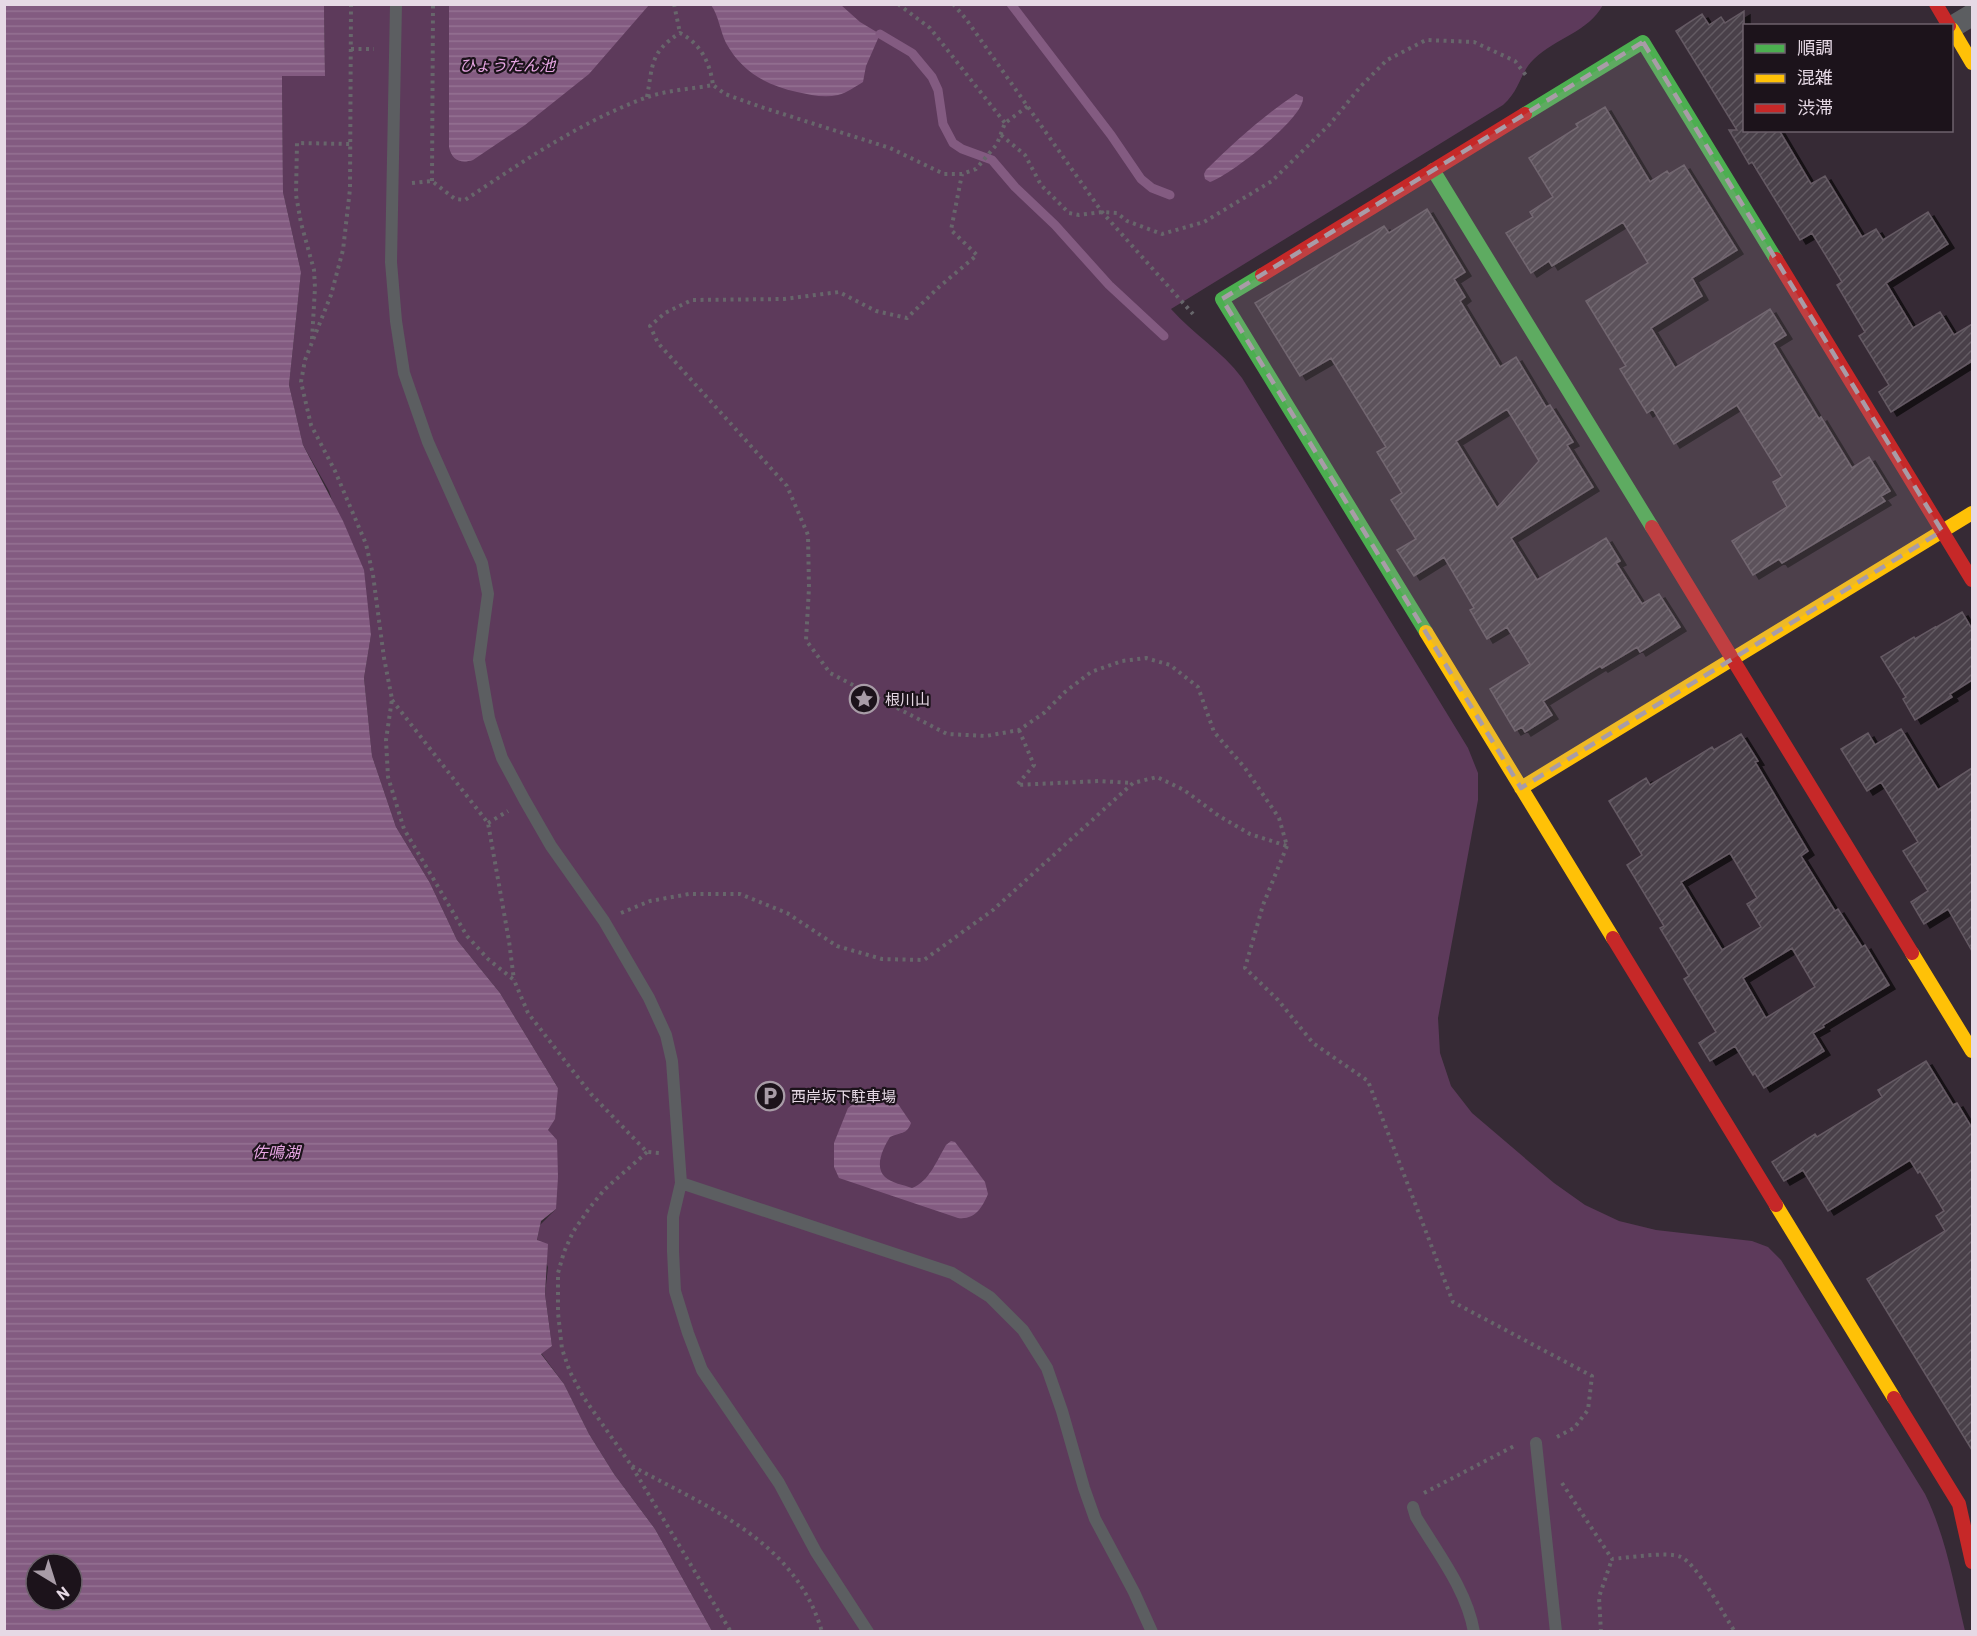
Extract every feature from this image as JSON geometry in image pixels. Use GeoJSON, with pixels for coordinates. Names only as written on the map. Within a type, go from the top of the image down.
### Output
{"type":"FeatureCollection","features":[{"type":"Feature","properties":{"kind":"street"},"geometry":{"type":"LineString","coordinates":[[1936,4],[1949,24]]}},
{"type":"Feature","properties":{"kind":"street"},"geometry":{"type":"LineString","coordinates":[[1953,26],[1972,15]]}},
{"type":"Feature","properties":{"kind":"street"},"geometry":{"type":"LineString","coordinates":[[1953,30],[1972,63]]}},
{"type":"Feature","properties":{"kind":"street"},"geometry":{"type":"LineString","coordinates":[[1972,580],[1643,42],[1222,299],[1521,788],[1966,1500],[1972,1562]]}},
{"type":"Feature","properties":{"kind":"street"},"geometry":{"type":"LineString","coordinates":[[1433,170],[1972,1051]]}},
{"type":"Feature","properties":{"kind":"street"},"geometry":{"type":"LineString","coordinates":[[1521,788],[1972,513]]}},
{"type":"Feature","properties":{"kind":"lane"},"geometry":{"type":"LineString","coordinates":[[396,4],[391,261],[396,321],[404,373],[428,442],[482,563],[488,594],[479,660],[489,718],[502,758],[534,818],[550,846],[604,921],[649,998],[666,1035],[672,1061],[681,1183],[673,1217],[672,1251],[675,1291],[702,1370],[779,1483],[816,1552],[868,1632]]}},
{"type":"Feature","properties":{"kind":"lane"},"geometry":{"type":"LineString","coordinates":[[681,1183],[952,1273],[990,1297],[1023,1330],[1047,1368],[1095,1519],[1152,1632]]}},
{"type":"Feature","properties":{"kind":"lane"},"geometry":{"type":"LineString","coordinates":[[1537,1444],[1556,1632]]}},
{"type":"Feature","properties":{"kind":"lane"},"geometry":{"type":"LineString","coordinates":[[1413,1507],[1416,1517],[1455,1581],[1472,1618],[1474,1632]]}},
{"type":"Feature","properties":{"kind":"path"},"geometry":{"type":"LineString","coordinates":[[351,4],[350,189],[343,250],[331,295],[305,360],[301,382],[311,425],[335,471],[366,544],[392,699],[386,740],[388,777],[404,829],[467,936],[488,959],[514,980]]}},
{"type":"Feature","properties":{"kind":"path"},"geometry":{"type":"LineString","coordinates":[[432,4],[432,181]]}},
{"type":"Feature","properties":{"kind":"path"},"geometry":{"type":"LineString","coordinates":[[674,4],[680,33],[691,39],[702,51],[711,67],[713,86]]}},
{"type":"Feature","properties":{"kind":"path"},"geometry":{"type":"LineString","coordinates":[[898,4],[930,28],[1005,123]]}},
{"type":"Feature","properties":{"kind":"path"},"geometry":{"type":"LineString","coordinates":[[953,4],[966,19],[1102,212],[1199,318]]}},
{"type":"Feature","properties":{"kind":"path"},"geometry":{"type":"LineString","coordinates":[[647,97],[652,65],[658,49],[680,33]]}},
{"type":"Feature","properties":{"kind":"path"},"geometry":{"type":"LineString","coordinates":[[1000,135],[1025,155],[1041,185],[1069,213],[1078,215],[1117,213],[1126,221],[1162,234],[1204,222],[1272,181],[1330,124],[1361,86],[1387,60],[1426,40],[1474,42],[1515,61]]}},
{"type":"Feature","properties":{"kind":"path"},"geometry":{"type":"LineString","coordinates":[[392,186],[432,181],[455,200],[465,200],[564,136],[647,97],[713,86],[725,94],[761,107],[890,148],[944,174],[962,174],[976,169],[985,161],[997,144],[1005,123],[1028,106]]}},
{"type":"Feature","properties":{"kind":"path"},"geometry":{"type":"LineString","coordinates":[[312,343],[314,270],[296,195],[297,143],[350,144]]}},
{"type":"Feature","properties":{"kind":"path"},"geometry":{"type":"LineString","coordinates":[[962,174],[951,230],[977,255],[907,318],[876,311],[839,291],[784,299],[692,300],[665,313],[650,326],[658,343],[787,486],[808,535],[810,588],[806,640],[830,673],[947,734],[986,736],[1019,730],[1044,713],[1065,692],[1091,672],[1122,661],[1146,658],[1170,665],[1198,687],[1215,732],[1245,768],[1279,818],[1287,846],[1263,905],[1245,968],[1278,1000],[1313,1043],[1368,1081],[1453,1302],[1592,1376],[1588,1410],[1574,1428],[1537,1444]]}},
{"type":"Feature","properties":{"kind":"path"},"geometry":{"type":"LineString","coordinates":[[392,699],[488,823],[514,980],[528,1013],[591,1094],[647,1152],[679,1154]]}},
{"type":"Feature","properties":{"kind":"path"},"geometry":{"type":"LineString","coordinates":[[1019,730],[1034,765],[1017,785],[1099,781],[1133,783],[1157,777],[1184,790],[1219,816],[1250,834],[1287,846]]}},
{"type":"Feature","properties":{"kind":"path"},"geometry":{"type":"LineString","coordinates":[[604,921],[650,901],[689,894],[740,894],[787,914],[837,945],[882,959],[924,960],[993,910],[1133,783]]}},
{"type":"Feature","properties":{"kind":"path"},"geometry":{"type":"LineString","coordinates":[[647,1152],[604,1190],[573,1232],[564,1252],[558,1274],[558,1313],[562,1349],[570,1372],[584,1398],[631,1465],[731,1632]]}},
{"type":"Feature","properties":{"kind":"path"},"geometry":{"type":"LineString","coordinates":[[1413,1507],[1411,1500],[1533,1436],[1612,1559]]}},
{"type":"Feature","properties":{"kind":"path"},"geometry":{"type":"LineString","coordinates":[[631,1465],[738,1524],[763,1542],[783,1562],[806,1594],[822,1632]]}},
{"type":"Feature","properties":{"kind":"path"},"geometry":{"type":"LineString","coordinates":[[1612,1559],[1680,1556],[1695,1570],[1734,1630],[1727,1632]]}},
{"type":"Feature","properties":{"kind":"path"},"geometry":{"type":"LineString","coordinates":[[1600,1632],[1599,1597],[1612,1559]]}},
{"type":"Feature","properties":{"kind":"highlighted area"},"geometry":{"type":"Polygon","coordinates":[[[1643,42],[1942,531],[1521,788],[1222,299],[1643,42]]]}},
{"type":"Feature","properties":{"kind":"shaded area"},"geometry":{"type":"Polygon","coordinates":[[[324,5],[1603,5],[1589,22],[1543,52],[1529,64],[1513,93],[1503,105],[1171,309],[1226,359],[1242,378],[1468,748],[1478,773],[1478,800],[1438,1018],[1440,1053],[1451,1086],[1472,1113],[1554,1183],[1585,1205],[1619,1221],[1656,1230],[1752,1241],[1768,1247],[1781,1260],[1925,1494],[1944,1544],[1965,1631],[712,1631],[655,1529],[614,1474],[589,1434],[564,1384],[541,1353],[552,1346],[545,1294],[548,1267],[537,1241],[540,1225],[556,1209],[548,1130],[558,1088],[500,993],[457,940],[430,883],[396,827],[372,756],[364,678],[371,635],[366,603],[329,491],[303,445],[289,385],[301,272],[283,192],[282,75],[325,76],[324,5]]]}},
{"type":"Feature","properties":{"kind":"water","name":"佐鳴湖"},"geometry":{"type":"Polygon","coordinates":[[[5,4],[324,5],[325,76],[282,76],[283,192],[301,272],[289,385],[303,445],[343,521],[364,570],[371,635],[364,678],[372,756],[396,827],[430,883],[457,940],[500,993],[558,1088],[555,1119],[548,1130],[557,1140],[556,1209],[541,1221],[537,1240],[548,1244],[545,1294],[552,1346],[541,1354],[564,1384],[589,1434],[614,1474],[655,1529],[712,1631],[5,1631],[5,4]]]}},
{"type":"Feature","properties":{"kind":"water","name":"ひょうたん池"},"geometry":{"type":"Polygon","coordinates":[[[449,4],[649,5],[589,74],[525,125],[473,160],[464,161],[454,158],[449,147],[449,4]]]}},
{"type":"Feature","properties":{"kind":"water"},"geometry":{"type":"Polygon","coordinates":[[[711,5],[841,5],[860,22],[880,34],[866,66],[863,82],[838,95],[812,95],[765,81],[739,62],[726,43],[711,5]]]}},
{"type":"Feature","properties":{"kind":"water"},"geometry":{"type":"Polygon","coordinates":[[[1296,94],[1303,97],[1301,106],[1280,131],[1233,169],[1210,182],[1205,179],[1206,170],[1227,149],[1260,120],[1296,94]]]}},
{"type":"Feature","properties":{"kind":"water"},"geometry":{"type":"Polygon","coordinates":[[[875,1096],[898,1104],[911,1123],[905,1131],[890,1137],[885,1146],[880,1168],[885,1177],[912,1188],[918,1185],[932,1170],[946,1145],[951,1141],[955,1142],[985,1182],[988,1194],[977,1212],[969,1217],[958,1218],[839,1178],[834,1167],[834,1143],[848,1108],[856,1102],[875,1096]]]}},
{"type":"Feature","properties":{"kind":"building"},"geometry":{"type":"Polygon","coordinates":[[[1744,11],[1743,132],[1780,132],[1811,184],[1825,176],[1862,237],[1876,229],[1883,240],[1928,212],[1948,244],[1886,283],[1913,328],[1940,312],[1954,335],[1972,324],[1972,361],[1891,412],[1879,392],[1889,385],[1859,336],[1865,332],[1837,285],[1842,282],[1812,233],[1800,240],[1752,162],[1749,164],[1729,130],[1737,130],[1676,31],[1702,14],[1709,25],[1721,17],[1725,23],[1744,11]]]}},
{"type":"Feature","properties":{"kind":"building"},"geometry":{"type":"Polygon","coordinates":[[[1605,107],[1650,182],[1667,171],[1669,174],[1684,165],[1737,250],[1692,278],[1702,296],[1651,328],[1675,368],[1770,309],[1786,335],[1773,343],[1819,419],[1821,417],[1852,468],[1869,457],[1890,491],[1881,496],[1885,501],[1782,563],[1779,559],[1753,575],[1732,541],[1787,507],[1773,482],[1782,477],[1737,405],[1674,444],[1653,409],[1647,413],[1620,369],[1626,366],[1586,301],[1648,263],[1623,222],[1552,266],[1549,261],[1531,273],[1506,233],[1533,217],[1530,212],[1553,197],[1529,158],[1578,127],[1576,124],[1605,107]]]}},
{"type":"Feature","properties":{"kind":"building"},"geometry":{"type":"Polygon","coordinates":[[[1427,209],[1465,272],[1454,279],[1465,297],[1460,301],[1500,367],[1516,357],[1546,407],[1550,405],[1573,442],[1567,445],[1593,487],[1511,538],[1537,580],[1606,538],[1620,561],[1616,563],[1642,604],[1659,594],[1680,627],[1640,652],[1637,647],[1602,668],[1600,666],[1543,701],[1552,715],[1525,732],[1522,727],[1515,731],[1490,689],[1530,664],[1507,627],[1487,639],[1470,610],[1474,608],[1444,557],[1414,576],[1397,550],[1416,539],[1391,500],[1402,493],[1377,452],[1386,447],[1331,358],[1300,376],[1255,303],[1384,226],[1389,233],[1427,209]],[[1507,409],[1456,441],[1497,508],[1539,461],[1507,409]]]}},
{"type":"Feature","properties":{"kind":"building"},"geometry":{"type":"Polygon","coordinates":[[[1962,612],[1972,629],[1972,680],[1950,694],[1952,697],[1915,720],[1903,699],[1906,697],[1881,657],[1962,612]]]}},
{"type":"Feature","properties":{"kind":"building"},"geometry":{"type":"Polygon","coordinates":[[[1901,729],[1938,790],[1972,768],[1972,951],[1948,909],[1924,924],[1911,902],[1928,891],[1903,851],[1918,842],[1881,782],[1867,791],[1841,749],[1868,733],[1875,745],[1901,729]]]}},
{"type":"Feature","properties":{"kind":"building"},"geometry":{"type":"Polygon","coordinates":[[[1741,734],[1808,851],[1801,856],[1835,911],[1838,909],[1862,947],[1865,945],[1889,985],[1813,1033],[1824,1051],[1764,1088],[1735,1046],[1710,1061],[1699,1043],[1716,1032],[1684,979],[1689,976],[1660,928],[1664,926],[1627,865],[1642,855],[1609,801],[1646,778],[1650,785],[1712,747],[1714,750],[1741,734]],[[1730,853],[1681,882],[1722,950],[1761,927],[1747,904],[1757,898],[1730,853]],[[1792,948],[1743,978],[1766,1018],[1815,987],[1792,948]]]}},
{"type":"Feature","properties":{"kind":"building"},"geometry":{"type":"Polygon","coordinates":[[[1926,1061],[1953,1105],[1957,1103],[1972,1128],[1972,1450],[1867,1279],[1945,1231],[1936,1216],[1944,1211],[1920,1171],[1918,1173],[1910,1160],[1828,1211],[1803,1170],[1784,1181],[1772,1162],[1815,1134],[1817,1137],[1882,1097],[1878,1090],[1926,1061]]]}},
{"type":"Feature","properties":{"kind":"waterway"},"geometry":{"type":"LineString","coordinates":[[1011,4],[1111,135],[1141,179],[1152,188],[1170,195]]}},
{"type":"Feature","properties":{"kind":"waterway"},"geometry":{"type":"LineString","coordinates":[[880,34],[912,53],[932,77],[938,90],[943,124],[953,143],[962,149],[992,160],[1109,285],[1164,336]]}},
{"type":"Feature","properties":{"kind":"traffic: fast"},"geometry":{"type":"LineString","coordinates":[[1525,114],[1643,42],[1776,259]]}},
{"type":"Feature","properties":{"kind":"traffic: fast"},"geometry":{"type":"LineString","coordinates":[[1433,170],[1652,527]]}},
{"type":"Feature","properties":{"kind":"traffic: fast"},"geometry":{"type":"LineString","coordinates":[[1262,275],[1222,299],[1426,632]]}},
{"type":"Feature","properties":{"kind":"traffic: slow"},"geometry":{"type":"LineString","coordinates":[[1953,31],[1972,63]]}},
{"type":"Feature","properties":{"kind":"traffic: slow"},"geometry":{"type":"LineString","coordinates":[[1521,788],[1972,513]]}},
{"type":"Feature","properties":{"kind":"traffic: slow"},"geometry":{"type":"LineString","coordinates":[[1426,632],[1613,938]]}},
{"type":"Feature","properties":{"kind":"traffic: slow"},"geometry":{"type":"LineString","coordinates":[[1912,953],[1972,1051]]}},
{"type":"Feature","properties":{"kind":"traffic: slow"},"geometry":{"type":"LineString","coordinates":[[1776,1205],[1894,1398]]}},
{"type":"Feature","properties":{"kind":"traffic: jam"},"geometry":{"type":"LineString","coordinates":[[1936,4],[1948,24]]}},
{"type":"Feature","properties":{"kind":"traffic: jam"},"geometry":{"type":"LineString","coordinates":[[1262,275],[1525,114]]}},
{"type":"Feature","properties":{"kind":"traffic: jam"},"geometry":{"type":"LineString","coordinates":[[1776,259],[1972,580]]}},
{"type":"Feature","properties":{"kind":"traffic: jam"},"geometry":{"type":"LineString","coordinates":[[1652,527],[1912,953]]}},
{"type":"Feature","properties":{"kind":"traffic: jam"},"geometry":{"type":"LineString","coordinates":[[1613,938],[1776,1205]]}},
{"type":"Feature","properties":{"kind":"traffic: jam"},"geometry":{"type":"LineString","coordinates":[[1894,1398],[1959,1504],[1972,1562]]}},
{"type":"Feature","properties":{"kind":"place","name":"根川山"},"geometry":{"type":"Point","coordinates":[864,699]}},
{"type":"Feature","properties":{"kind":"place","name":"西岸坂下駐車場"},"geometry":{"type":"Point","coordinates":[770,1096]}}]}
